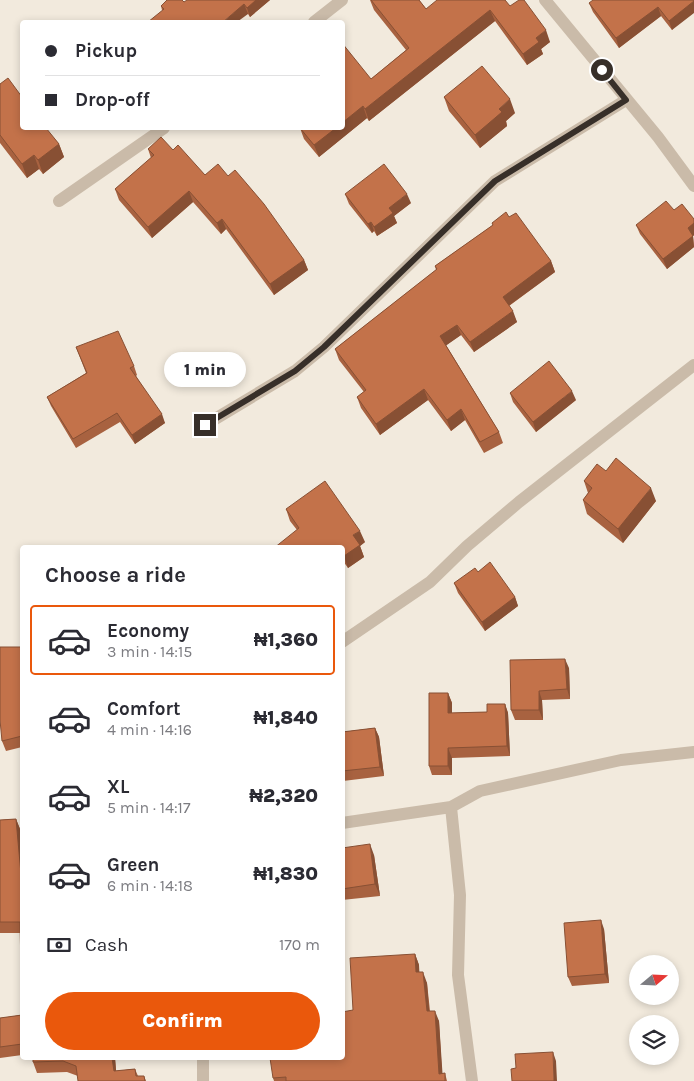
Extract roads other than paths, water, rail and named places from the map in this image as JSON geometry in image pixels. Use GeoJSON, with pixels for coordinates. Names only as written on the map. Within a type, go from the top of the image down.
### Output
{"type":"FeatureCollection","features":[{"type":"Feature","properties":{"kind":"street"},"geometry":{"type":"LineString","coordinates":[[317,20],[342,0]]}},
{"type":"Feature","properties":{"kind":"street"},"geometry":{"type":"LineString","coordinates":[[545,0],[658,137],[694,186]]}},
{"type":"Feature","properties":{"kind":"street"},"geometry":{"type":"LineString","coordinates":[[205,425],[295,371],[324,347],[495,181],[626,100]]}},
{"type":"Feature","properties":{"kind":"street"},"geometry":{"type":"LineString","coordinates":[[59,201],[161,130]]}},
{"type":"Feature","properties":{"kind":"street"},"geometry":{"type":"LineString","coordinates":[[345,640],[430,582],[467,546],[519,502],[694,365]]}},
{"type":"Feature","properties":{"kind":"street"},"geometry":{"type":"LineString","coordinates":[[345,823],[451,807],[480,791],[621,760],[694,752]]}},
{"type":"Feature","properties":{"kind":"street"},"geometry":{"type":"LineString","coordinates":[[451,807],[460,895],[458,975],[472,1081]]}},
{"type":"Feature","properties":{"kind":"street"},"geometry":{"type":"LineString","coordinates":[[202,1060],[203,1081]]}}]}
